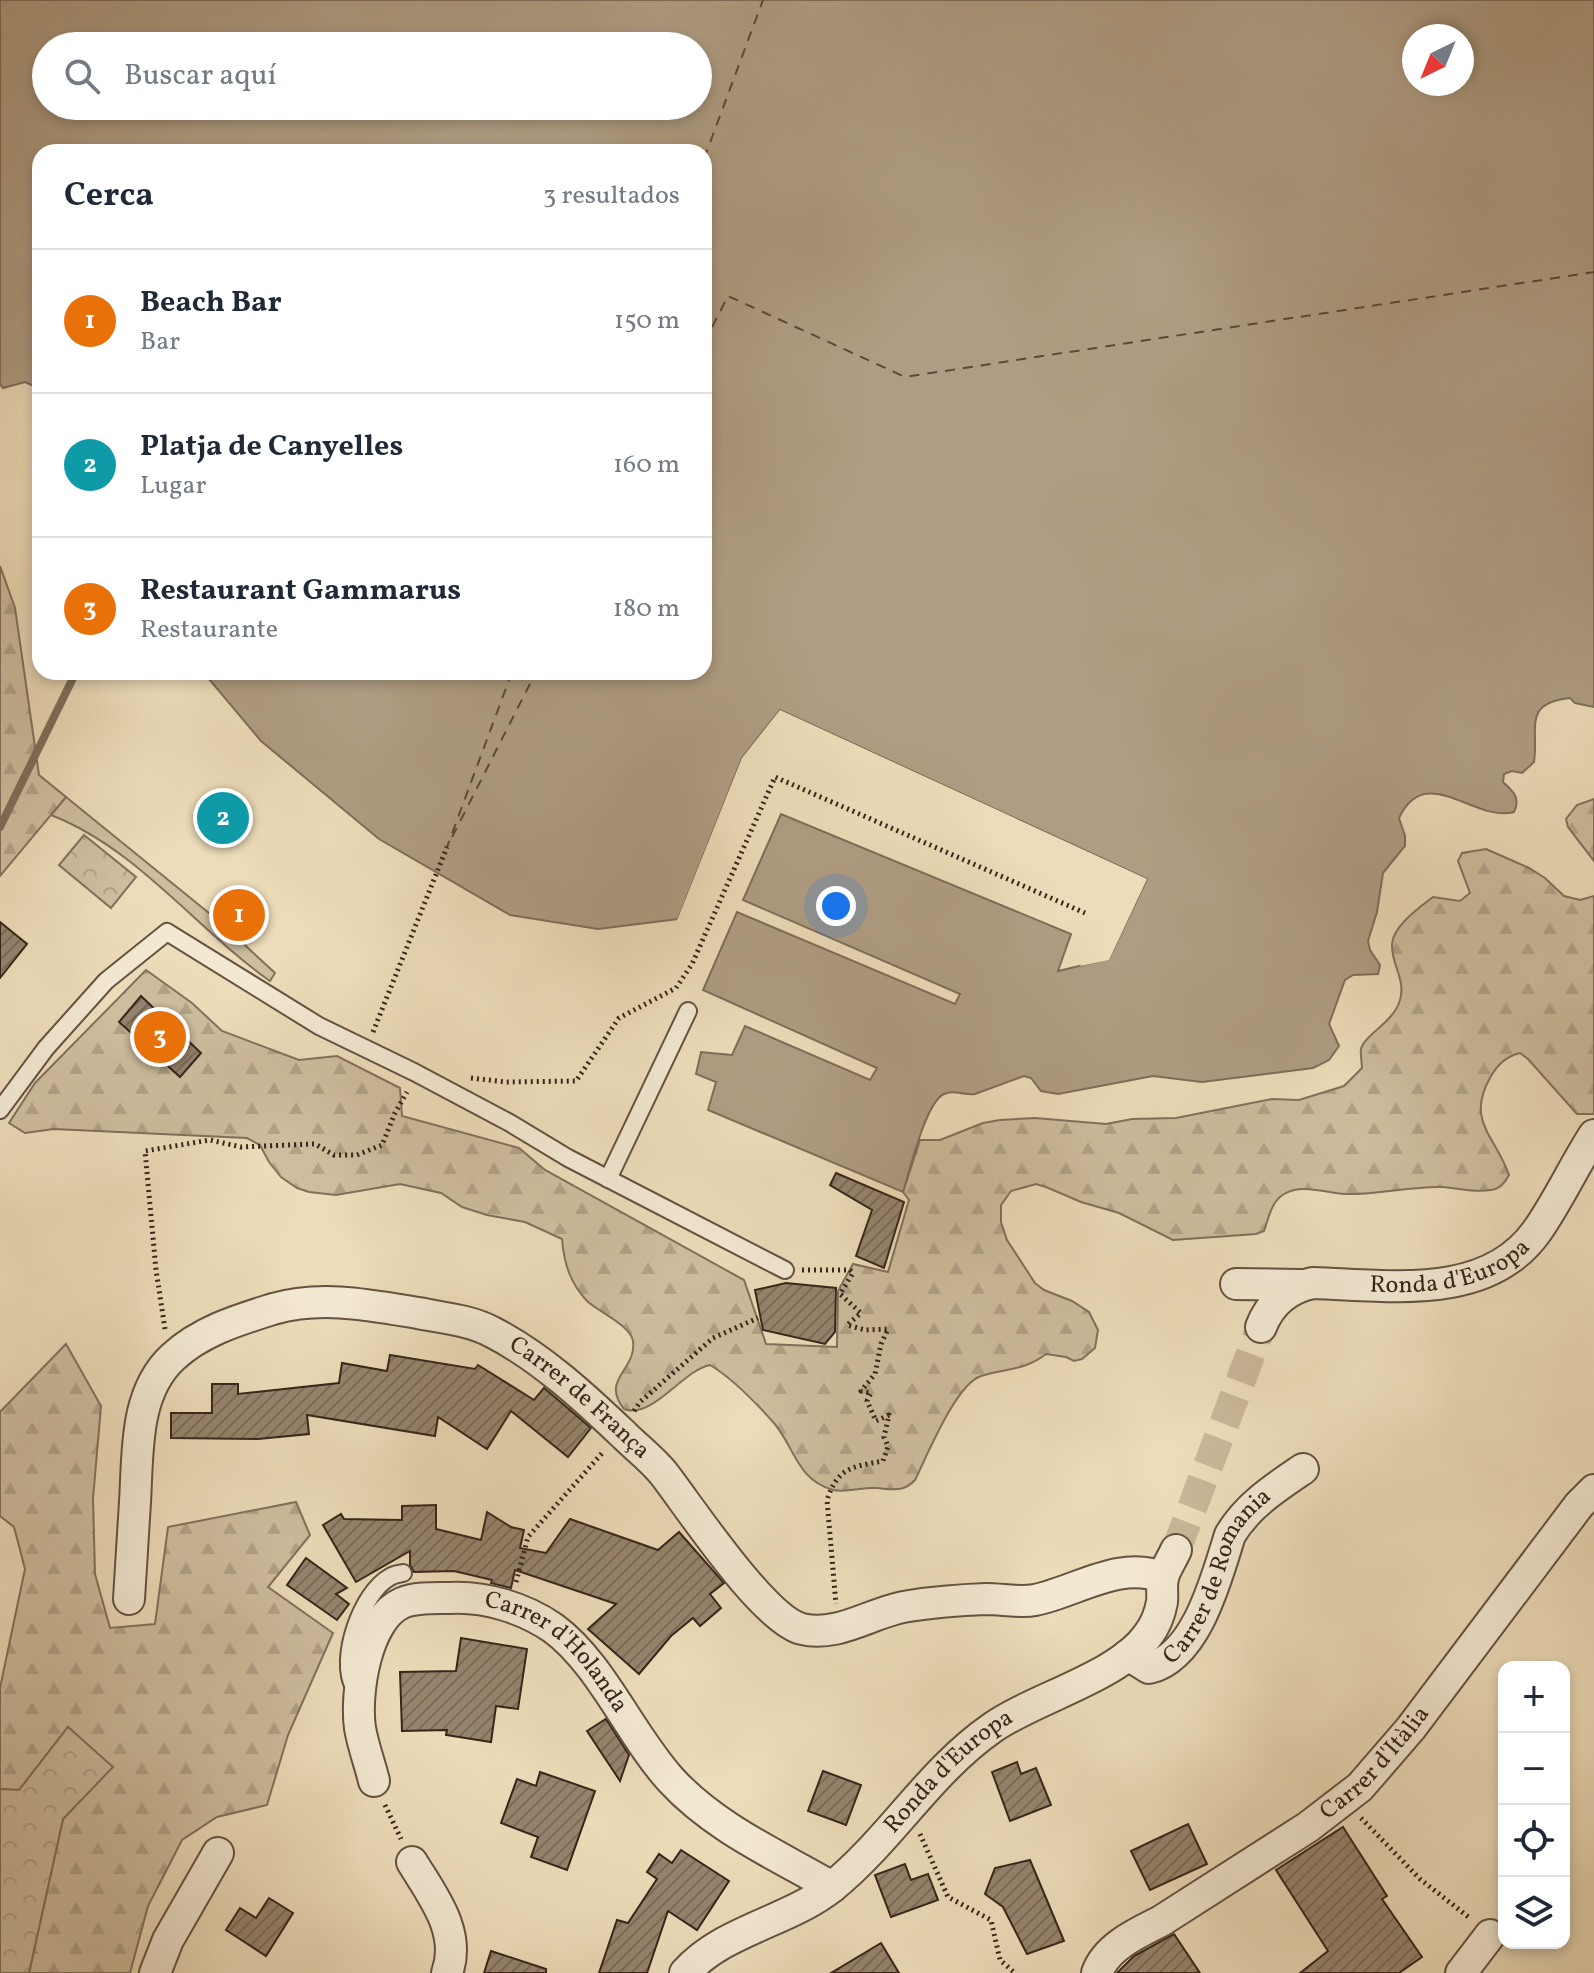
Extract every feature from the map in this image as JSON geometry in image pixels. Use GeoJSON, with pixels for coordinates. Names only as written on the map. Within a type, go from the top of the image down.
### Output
{"type":"FeatureCollection","features":[{"type":"Feature","properties":{"kind":"street","name":"Ronda d'Europa"},"geometry":{"type":"LineString","coordinates":[[1236,1284],[1421,1286],[1450,1283],[1494,1268],[1520,1251],[1537,1231],[1594,1135]]}},
{"type":"Feature","properties":{"kind":"street"},"geometry":{"type":"LineString","coordinates":[[1261,1327],[1278,1300],[1300,1285]]}},
{"type":"Feature","properties":{"kind":"street","name":"Carrer de França"},"geometry":{"type":"LineString","coordinates":[[129,1599],[140,1423],[148,1393],[173,1357],[226,1323],[286,1306],[322,1302],[359,1303],[449,1319],[493,1332],[534,1359],[580,1395],[661,1470],[770,1610],[788,1624],[804,1630],[840,1628],[907,1606],[987,1599],[1033,1600],[1125,1573],[1163,1578]]}},
{"type":"Feature","properties":{"kind":"street","name":"Carrer de Romania"},"geometry":{"type":"LineString","coordinates":[[1128,1655],[1149,1668],[1171,1658],[1201,1617],[1237,1523],[1266,1494],[1303,1469]]}},
{"type":"Feature","properties":{"kind":"street","name":"Carrer d'Itàlia"},"geometry":{"type":"LineString","coordinates":[[1097,1973],[1101,1962],[1137,1933],[1161,1921],[1344,1801],[1360,1787],[1411,1728],[1579,1505],[1594,1490]]}},
{"type":"Feature","properties":{"kind":"street","name":"Ronda d'Europa"},"geometry":{"type":"LineString","coordinates":[[685,1973],[718,1947],[832,1887],[958,1756],[992,1727],[1128,1655],[1147,1636],[1157,1619],[1163,1578],[1176,1550]]}},
{"type":"Feature","properties":{"kind":"street","name":"Carrer d'Holanda"},"geometry":{"type":"LineString","coordinates":[[374,1781],[360,1727],[361,1699],[372,1636],[382,1619],[395,1607],[413,1600],[457,1597],[510,1606],[550,1626],[570,1642],[649,1752],[671,1780],[699,1807],[727,1827],[832,1887]]}},
{"type":"Feature","properties":{"kind":"street"},"geometry":{"type":"LineString","coordinates":[[155,1973],[168,1940],[218,1853]]}},
{"type":"Feature","properties":{"kind":"street"},"geometry":{"type":"LineString","coordinates":[[412,1862],[449,1927],[451,1963],[447,1973]]}},
{"type":"Feature","properties":{"kind":"street"},"geometry":{"type":"LineString","coordinates":[[1461,1973],[1490,1935]]}},
{"type":"Feature","properties":{"kind":"lane"},"geometry":{"type":"LineString","coordinates":[[0,1110],[46,1048],[106,981],[167,932],[319,1026],[414,1072],[608,1179],[785,1270]]}},
{"type":"Feature","properties":{"kind":"lane"},"geometry":{"type":"LineString","coordinates":[[608,1179],[688,1011]]}},
{"type":"Feature","properties":{"kind":"lane"},"geometry":{"type":"LineString","coordinates":[[361,1699],[349,1678],[348,1652],[353,1632],[370,1599],[389,1577],[403,1573]]}},
{"type":"Feature","properties":{"kind":"path"},"geometry":{"type":"LineString","coordinates":[[460,1077],[506,1082],[576,1081],[619,1018],[676,988],[692,964],[775,777],[1085,913]]}},
{"type":"Feature","properties":{"kind":"path"},"geometry":{"type":"LineString","coordinates":[[367,1049],[447,847]]}},
{"type":"Feature","properties":{"kind":"path"},"geometry":{"type":"LineString","coordinates":[[173,1357],[156,1270],[145,1151],[210,1140],[241,1147],[315,1144],[334,1155],[357,1155],[382,1145],[414,1072]]}},
{"type":"Feature","properties":{"kind":"path"},"geometry":{"type":"LineString","coordinates":[[785,1270],[850,1270],[853,1273],[840,1294],[861,1313],[847,1325],[865,1330],[888,1329],[881,1344],[875,1374],[861,1391],[871,1393],[867,1401],[876,1421],[889,1415],[884,1437],[888,1446],[883,1461],[846,1469],[832,1484],[827,1500],[840,1628]]}},
{"type":"Feature","properties":{"kind":"path"},"geometry":{"type":"LineString","coordinates":[[1344,1801],[1420,1879],[1490,1935]]}},
{"type":"Feature","properties":{"kind":"path"},"geometry":{"type":"LineString","coordinates":[[902,1817],[922,1836],[948,1897],[991,1920],[1000,1960],[1015,1973]]}},
{"type":"Feature","properties":{"kind":"green space"},"geometry":{"type":"Polygon","coordinates":[[[0,566],[15,608],[39,775],[66,797],[0,876],[0,566]]]}},
{"type":"Feature","properties":{"kind":"green space"},"geometry":{"type":"Polygon","coordinates":[[[66,797],[220,922],[275,973],[270,981],[112,848],[51,815],[66,797]]]}},
{"type":"Feature","properties":{"kind":"green space"},"geometry":{"type":"Polygon","coordinates":[[[1594,799],[1594,861],[1568,827],[1566,819],[1577,805],[1594,799]]]}},
{"type":"Feature","properties":{"kind":"green space"},"geometry":{"type":"Polygon","coordinates":[[[84,835],[136,877],[111,908],[59,865],[84,835]]]}},
{"type":"Feature","properties":{"kind":"green space"},"geometry":{"type":"Polygon","coordinates":[[[1486,849],[1529,868],[1564,896],[1580,900],[1594,896],[1594,1114],[1577,1114],[1528,1059],[1520,1053],[1515,1054],[1503,1061],[1494,1072],[1481,1105],[1485,1127],[1509,1175],[1500,1187],[1479,1191],[1430,1187],[1357,1194],[1298,1189],[1276,1201],[1264,1231],[1256,1234],[1173,1240],[1119,1213],[1046,1187],[1036,1184],[1011,1191],[1001,1205],[1001,1222],[1007,1240],[1035,1283],[1089,1312],[1098,1330],[1095,1348],[1082,1359],[1074,1361],[1046,1354],[1030,1363],[981,1376],[971,1382],[952,1406],[915,1480],[902,1489],[838,1491],[821,1485],[804,1471],[767,1416],[735,1384],[710,1365],[645,1407],[624,1409],[616,1390],[633,1351],[631,1335],[581,1294],[569,1272],[562,1239],[525,1222],[487,1215],[462,1207],[441,1193],[400,1184],[336,1195],[309,1192],[281,1177],[260,1145],[247,1138],[54,1129],[25,1133],[9,1123],[35,1083],[146,970],[192,1003],[222,1031],[299,1060],[337,1056],[400,1088],[402,1116],[519,1148],[545,1170],[744,1280],[766,1344],[837,1347],[838,1291],[853,1264],[888,1272],[909,1200],[903,1192],[920,1140],[940,1140],[983,1123],[1000,1120],[1035,1118],[1106,1124],[1132,1119],[1176,1118],[1272,1099],[1299,1100],[1344,1086],[1362,1068],[1363,1044],[1392,1015],[1400,1000],[1401,985],[1392,951],[1397,930],[1433,897],[1460,901],[1470,893],[1458,861],[1462,853],[1486,849]]]}},
{"type":"Feature","properties":{"kind":"green space"},"geometry":{"type":"Polygon","coordinates":[[[66,1344],[101,1406],[93,1499],[95,1574],[110,1628],[155,1624],[168,1527],[296,1502],[310,1535],[268,1587],[333,1633],[288,1735],[267,1805],[217,1817],[182,1840],[148,1906],[130,1973],[29,1973],[63,1819],[112,1767],[68,1727],[19,1790],[0,1789],[0,1688],[25,1569],[14,1527],[0,1516],[0,1412],[66,1344]]]}},
{"type":"Feature","properties":{"kind":"green space"},"geometry":{"type":"Polygon","coordinates":[[[68,1727],[113,1767],[63,1819],[29,1973],[0,1973],[0,1789],[19,1790],[68,1727]]]}},
{"type":"Feature","properties":{"kind":"shaded area"},"geometry":{"type":"Polygon","coordinates":[[[0,0],[1594,0],[1594,707],[1575,703],[1570,698],[1545,705],[1539,711],[1534,762],[1522,773],[1512,771],[1504,774],[1503,782],[1516,799],[1514,812],[1483,810],[1437,794],[1423,795],[1410,802],[1399,818],[1405,846],[1383,873],[1377,912],[1368,941],[1380,965],[1378,974],[1353,975],[1345,980],[1329,1024],[1339,1046],[1329,1060],[1313,1068],[1202,1082],[1153,1076],[1058,1094],[1041,1091],[1031,1078],[1024,1076],[975,1094],[944,1094],[937,1100],[925,1123],[903,1192],[708,1110],[716,1082],[696,1074],[701,1052],[732,1055],[745,1026],[870,1080],[877,1068],[703,990],[737,912],[955,1004],[960,994],[743,900],[781,814],[1071,934],[1058,971],[1109,959],[1147,879],[780,710],[742,758],[678,919],[598,929],[510,915],[379,839],[261,741],[210,680],[712,680],[712,144],[32,144],[32,385],[25,382],[3,388],[0,384],[0,0]]]}},
{"type":"Feature","properties":{"kind":"pier"},"geometry":{"type":"Polygon","coordinates":[[[780,710],[1147,879],[1109,960],[1080,966],[1082,961],[1107,956],[1142,881],[781,715],[746,760],[682,920],[676,923],[742,758],[780,710]]]}},
{"type":"Feature","properties":{"kind":"building"},"geometry":{"type":"Polygon","coordinates":[[[0,922],[27,944],[0,978],[0,922]]]}},
{"type":"Feature","properties":{"kind":"building"},"geometry":{"type":"Polygon","coordinates":[[[141,996],[201,1053],[180,1077],[119,1022],[141,996]]]}},
{"type":"Feature","properties":{"kind":"building"},"geometry":{"type":"Polygon","coordinates":[[[836,1173],[904,1202],[884,1268],[856,1256],[872,1210],[830,1185],[836,1173]]]}},
{"type":"Feature","properties":{"kind":"building"},"geometry":{"type":"Polygon","coordinates":[[[786,1283],[836,1288],[835,1332],[825,1344],[763,1330],[755,1290],[786,1283]]]}},
{"type":"Feature","properties":{"kind":"building"},"geometry":{"type":"Polygon","coordinates":[[[390,1355],[475,1369],[478,1365],[534,1400],[544,1388],[591,1428],[568,1457],[511,1411],[487,1449],[438,1417],[435,1436],[307,1415],[309,1434],[258,1439],[171,1438],[171,1413],[212,1413],[212,1384],[238,1384],[238,1394],[339,1383],[342,1363],[387,1371],[390,1355]]]}},
{"type":"Feature","properties":{"kind":"building"},"geometry":{"type":"Polygon","coordinates":[[[436,1505],[436,1529],[481,1540],[487,1512],[511,1527],[524,1530],[520,1548],[546,1553],[570,1519],[658,1550],[679,1532],[724,1583],[710,1594],[721,1608],[700,1626],[693,1618],[671,1636],[639,1674],[588,1629],[616,1604],[515,1570],[511,1588],[454,1571],[414,1572],[410,1565],[410,1551],[356,1582],[323,1525],[341,1514],[344,1519],[402,1520],[402,1506],[436,1505]]]}},
{"type":"Feature","properties":{"kind":"building"},"geometry":{"type":"Polygon","coordinates":[[[306,1558],[347,1588],[336,1594],[349,1604],[337,1620],[287,1585],[306,1558]]]}},
{"type":"Feature","properties":{"kind":"building"},"geometry":{"type":"Polygon","coordinates":[[[461,1638],[527,1649],[518,1709],[496,1706],[491,1742],[446,1735],[447,1730],[402,1731],[400,1672],[456,1671],[461,1638]]]}},
{"type":"Feature","properties":{"kind":"building"},"geometry":{"type":"Polygon","coordinates":[[[606,1719],[629,1755],[620,1781],[587,1731],[606,1719]]]}},
{"type":"Feature","properties":{"kind":"building"},"geometry":{"type":"Polygon","coordinates":[[[1017,1762],[1021,1774],[1036,1768],[1051,1805],[1010,1821],[992,1772],[1017,1762]]]}},
{"type":"Feature","properties":{"kind":"building"},"geometry":{"type":"Polygon","coordinates":[[[823,1771],[861,1785],[846,1825],[808,1811],[823,1771]]]}},
{"type":"Feature","properties":{"kind":"building"},"geometry":{"type":"Polygon","coordinates":[[[540,1772],[595,1791],[567,1870],[531,1857],[538,1837],[501,1823],[517,1779],[536,1786],[540,1772]]]}},
{"type":"Feature","properties":{"kind":"building"},"geometry":{"type":"Polygon","coordinates":[[[1188,1824],[1207,1864],[1150,1890],[1131,1851],[1188,1824]]]}},
{"type":"Feature","properties":{"kind":"building"},"geometry":{"type":"Polygon","coordinates":[[[1343,1827],[1387,1896],[1382,1899],[1422,1957],[1399,1973],[1300,1973],[1328,1951],[1276,1870],[1343,1827]]]}},
{"type":"Feature","properties":{"kind":"building"},"geometry":{"type":"Polygon","coordinates":[[[681,1850],[729,1881],[697,1930],[668,1911],[647,1973],[599,1973],[617,1920],[628,1923],[657,1879],[647,1872],[659,1854],[672,1863],[681,1850]]]}},
{"type":"Feature","properties":{"kind":"building"},"geometry":{"type":"Polygon","coordinates":[[[1030,1860],[1064,1941],[1027,1954],[1003,1907],[985,1894],[995,1868],[1030,1860]]]}},
{"type":"Feature","properties":{"kind":"building"},"geometry":{"type":"Polygon","coordinates":[[[905,1864],[911,1880],[928,1874],[938,1900],[891,1917],[875,1875],[905,1864]]]}},
{"type":"Feature","properties":{"kind":"building"},"geometry":{"type":"Polygon","coordinates":[[[269,1898],[293,1913],[266,1956],[226,1930],[240,1908],[256,1918],[269,1898]]]}},
{"type":"Feature","properties":{"kind":"building"},"geometry":{"type":"Polygon","coordinates":[[[1174,1934],[1200,1973],[1117,1973],[1134,1956],[1174,1934]]]}},
{"type":"Feature","properties":{"kind":"building"},"geometry":{"type":"Polygon","coordinates":[[[881,1943],[899,1973],[831,1973],[881,1943]]]}},
{"type":"Feature","properties":{"kind":"building"},"geometry":{"type":"Polygon","coordinates":[[[491,1951],[546,1969],[546,1973],[484,1973],[491,1951]]]}},
{"type":"Feature","properties":{"kind":"waterway"},"geometry":{"type":"LineString","coordinates":[[0,827],[72,680]]}},
{"type":"Feature","properties":{"kind":"ferry route"},"geometry":{"type":"LineString","coordinates":[[710,144],[763,0]]}},
{"type":"Feature","properties":{"kind":"ferry route"},"geometry":{"type":"LineString","coordinates":[[712,327],[728,296],[905,377],[1594,272]]}},
{"type":"Feature","properties":{"kind":"ferry route"},"geometry":{"type":"LineString","coordinates":[[509,680],[447,847],[532,680]]}},
{"type":"Feature","properties":{"kind":"tunnel"},"geometry":{"type":"LineString","coordinates":[[1176,1550],[1261,1327]]}},
{"type":"Feature","properties":{"kind":"place","name":"Platja de Canyelles"},"geometry":{"type":"Point","coordinates":[223,818]}},
{"type":"Feature","properties":{"kind":"place","name":"Beach Bar"},"geometry":{"type":"Point","coordinates":[239,915]}},
{"type":"Feature","properties":{"kind":"place","name":"Restaurant Gammarus"},"geometry":{"type":"Point","coordinates":[160,1037]}}]}
